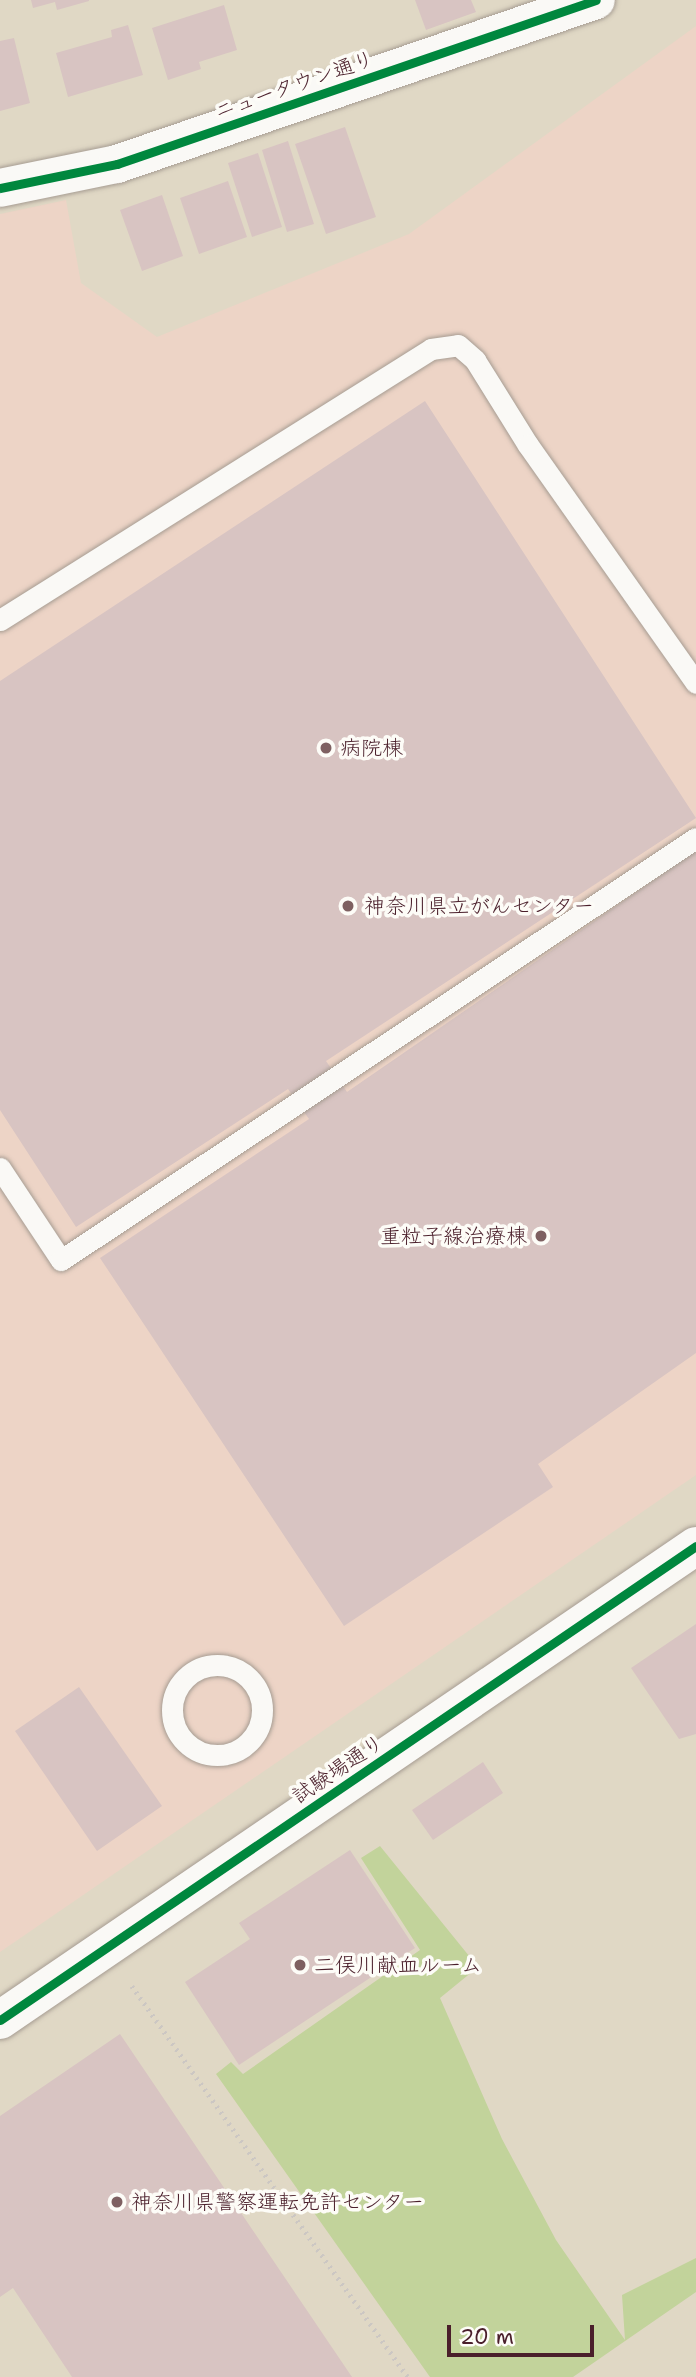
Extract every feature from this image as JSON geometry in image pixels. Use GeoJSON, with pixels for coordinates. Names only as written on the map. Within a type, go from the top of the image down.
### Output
{"type":"FeatureCollection","features":[{"type":"Feature","properties":{"kind":"street","name":"ニュータウン通り"},"geometry":{"type":"LineString","coordinates":[[0,188],[117,164],[596,0]]}},
{"type":"Feature","properties":{"kind":"street","name":"試験場通り"},"geometry":{"type":"LineString","coordinates":[[0,2020],[696,1546]]}},
{"type":"Feature","properties":{"kind":"lane"},"geometry":{"type":"LineString","coordinates":[[0,620],[431,349],[458,345],[475,360],[528,445],[696,682]]}},
{"type":"Feature","properties":{"kind":"lane"},"geometry":{"type":"LineString","coordinates":[[0,1168],[61,1260],[696,838]]}},
{"type":"Feature","properties":{"kind":"lane"},"geometry":{"type":"LineString","coordinates":[[218,1665],[245,1675],[255,1685],[262,1703],[253,1739],[237,1751],[219,1756],[201,1753],[185,1743],[175,1727],[171,1709],[176,1690],[188,1676],[218,1665]]}},
{"type":"Feature","properties":{"kind":"path"},"geometry":{"type":"LineString","coordinates":[[125,1976],[408,2377]]}},
{"type":"Feature","properties":{"kind":"shaded area","name":"神奈川県立がんセンター"},"geometry":{"type":"Polygon","coordinates":[[[696,26],[696,1475],[0,1952],[0,214],[66,200],[81,283],[157,337],[409,234],[696,26]]]}},
{"type":"Feature","properties":{"kind":"green space"},"geometry":{"type":"Polygon","coordinates":[[[380,1846],[478,1967],[440,1998],[502,2139],[556,2240],[625,2340],[622,2295],[696,2258],[696,2292],[573,2377],[430,2377],[216,2074],[231,2062],[243,2074],[420,1950],[361,1858],[380,1846]]]}},
{"type":"Feature","properties":{"kind":"building"},"geometry":{"type":"Polygon","coordinates":[[[31,0],[89,1],[57,10],[55,2],[33,8],[31,0]]]}},
{"type":"Feature","properties":{"kind":"building"},"geometry":{"type":"Polygon","coordinates":[[[415,0],[471,0],[476,12],[426,30],[415,0]]]}},
{"type":"Feature","properties":{"kind":"building"},"geometry":{"type":"Polygon","coordinates":[[[224,5],[237,50],[199,62],[201,69],[168,80],[152,28],[224,5]]]}},
{"type":"Feature","properties":{"kind":"building"},"geometry":{"type":"Polygon","coordinates":[[[128,25],[143,75],[68,97],[56,53],[112,37],[111,30],[128,25]]]}},
{"type":"Feature","properties":{"kind":"building"},"geometry":{"type":"Polygon","coordinates":[[[14,38],[30,103],[0,111],[0,41],[14,38]]]}},
{"type":"Feature","properties":{"kind":"building"},"geometry":{"type":"Polygon","coordinates":[[[345,127],[376,217],[326,234],[295,144],[345,127]]]}},
{"type":"Feature","properties":{"kind":"building"},"geometry":{"type":"Polygon","coordinates":[[[288,141],[314,224],[287,232],[262,150],[288,141]]]}},
{"type":"Feature","properties":{"kind":"building"},"geometry":{"type":"Polygon","coordinates":[[[258,153],[282,227],[252,237],[228,163],[258,153]]]}},
{"type":"Feature","properties":{"kind":"building"},"geometry":{"type":"Polygon","coordinates":[[[228,181],[247,237],[199,254],[180,198],[228,181]]]}},
{"type":"Feature","properties":{"kind":"building"},"geometry":{"type":"Polygon","coordinates":[[[162,195],[183,256],[142,271],[120,210],[162,195]]]}},
{"type":"Feature","properties":{"kind":"building"},"geometry":{"type":"Polygon","coordinates":[[[425,401],[696,818],[326,1061],[347,1092],[696,851],[696,1353],[538,1464],[553,1487],[344,1626],[100,1258],[309,1119],[288,1089],[76,1227],[0,1110],[0,681],[425,401]]]}},
{"type":"Feature","properties":{"kind":"building"},"geometry":{"type":"Polygon","coordinates":[[[696,1624],[696,1734],[679,1739],[631,1668],[696,1624]]]}},
{"type":"Feature","properties":{"kind":"building"},"geometry":{"type":"Polygon","coordinates":[[[79,1687],[162,1806],[97,1851],[15,1731],[79,1687]]]}},
{"type":"Feature","properties":{"kind":"building"},"geometry":{"type":"Polygon","coordinates":[[[483,1762],[503,1793],[433,1840],[412,1810],[483,1762]]]}},
{"type":"Feature","properties":{"kind":"building","name":"二俣川献血ルーム"},"geometry":{"type":"Polygon","coordinates":[[[350,1850],[415,1948],[239,2065],[185,1982],[250,1939],[239,1923],[350,1850]]]}},
{"type":"Feature","properties":{"kind":"building","name":"神奈川県警察運転免許センター"},"geometry":{"type":"Polygon","coordinates":[[[120,2034],[352,2377],[72,2377],[13,2288],[0,2297],[0,2116],[120,2034]]]}},
{"type":"Feature","properties":{"kind":"cycle path"},"geometry":{"type":"LineString","coordinates":[[0,188],[117,164],[596,0]]}},
{"type":"Feature","properties":{"kind":"cycle path"},"geometry":{"type":"LineString","coordinates":[[0,2020],[696,1546]]}},
{"type":"Feature","properties":{"kind":"place","name":"病院棟"},"geometry":{"type":"Point","coordinates":[326,748]}},
{"type":"Feature","properties":{"kind":"place","name":"神奈川県立がんセンター"},"geometry":{"type":"Point","coordinates":[348,906]}},
{"type":"Feature","properties":{"kind":"place","name":"重粒子線治療棟"},"geometry":{"type":"Point","coordinates":[541,1236]}},
{"type":"Feature","properties":{"kind":"place","name":"二俣川献血ルーム"},"geometry":{"type":"Point","coordinates":[300,1965]}},
{"type":"Feature","properties":{"kind":"place","name":"神奈川県警察運転免許センター"},"geometry":{"type":"Point","coordinates":[117,2202]}}]}
